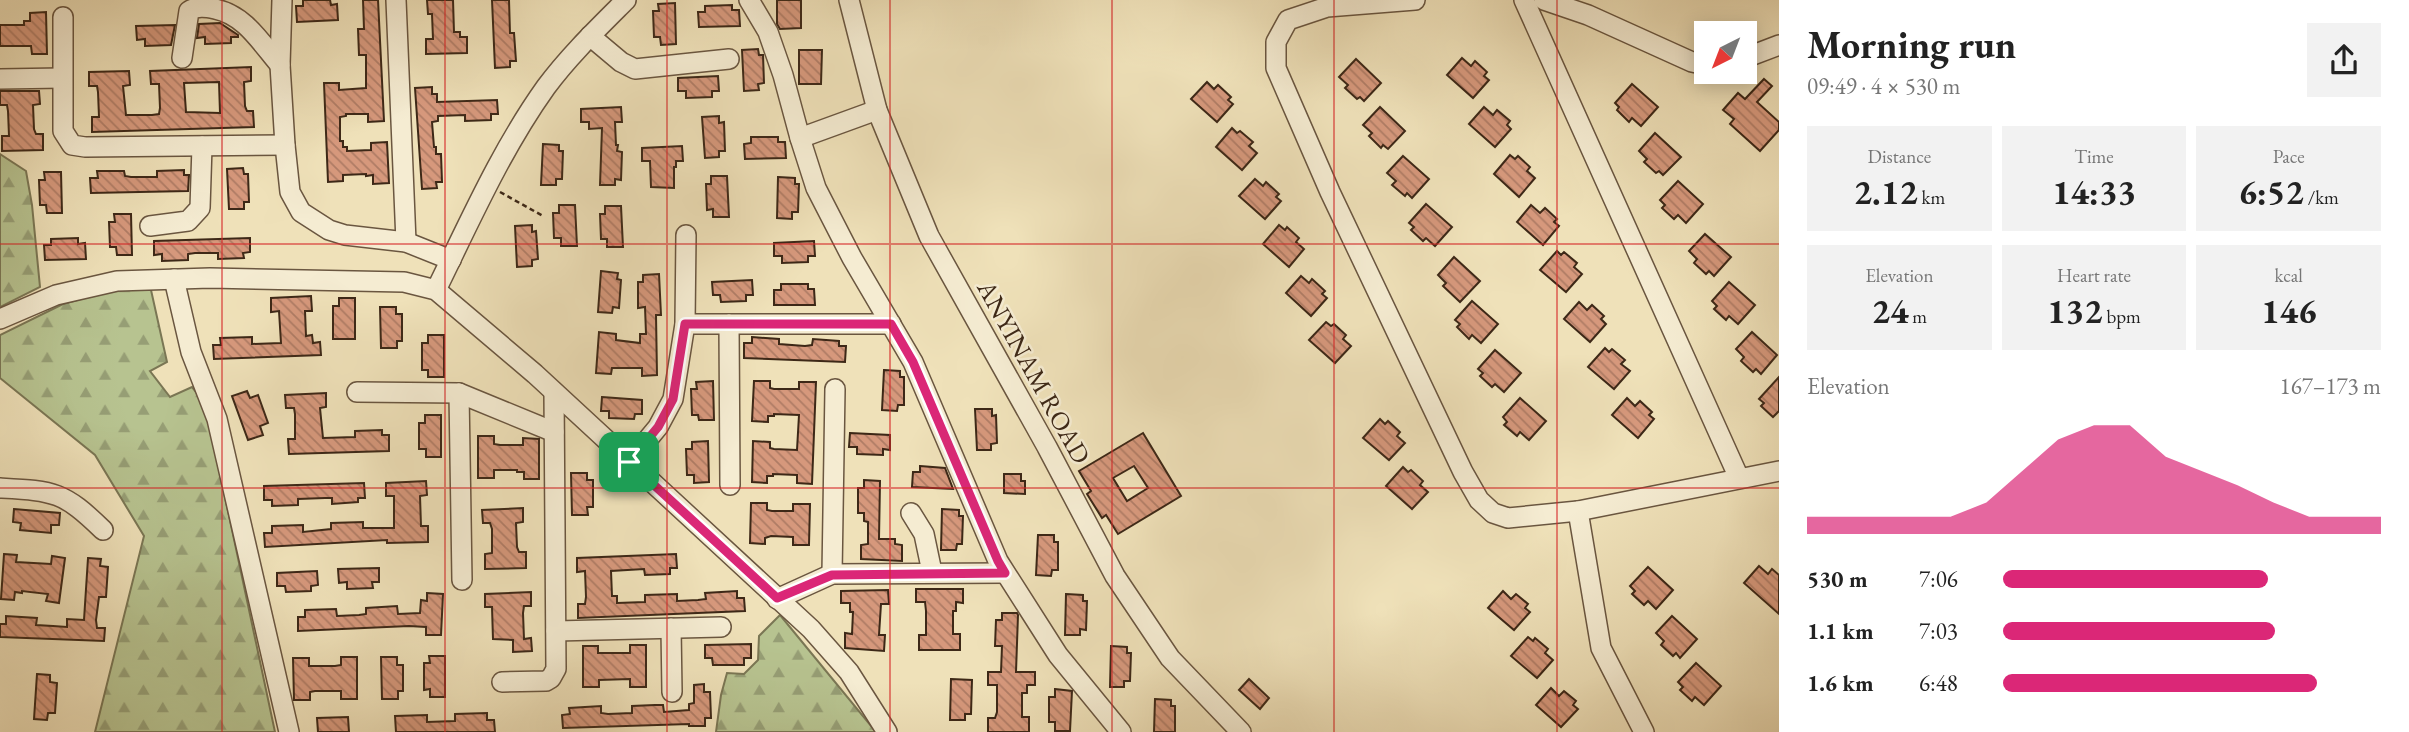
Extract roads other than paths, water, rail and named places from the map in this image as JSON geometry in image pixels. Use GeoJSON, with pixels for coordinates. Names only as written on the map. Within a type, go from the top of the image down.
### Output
{"type":"FeatureCollection","features":[{"type":"Feature","properties":{"kind":"street"},"geometry":{"type":"LineString","coordinates":[[282,0],[280,65],[285,145],[290,192],[301,212],[329,230],[345,235],[406,242],[451,260]]}},
{"type":"Feature","properties":{"kind":"street"},"geometry":{"type":"LineString","coordinates":[[396,0],[406,242]]}},
{"type":"Feature","properties":{"kind":"street"},"geometry":{"type":"LineString","coordinates":[[436,290],[503,154],[547,85],[626,0]]}},
{"type":"Feature","properties":{"kind":"street"},"geometry":{"type":"LineString","coordinates":[[748,0],[768,32],[816,188],[852,258],[913,362],[998,561],[1058,655],[1121,732]]}},
{"type":"Feature","properties":{"kind":"street","name":"ANYINAM ROAD"},"geometry":{"type":"LineString","coordinates":[[849,0],[877,110],[929,236],[1047,447],[1115,576],[1170,658],[1241,732]]}},
{"type":"Feature","properties":{"kind":"street"},"geometry":{"type":"LineString","coordinates":[[1415,0],[1327,7],[1288,20],[1276,42],[1276,68],[1330,192],[1463,472],[1479,500],[1493,513],[1508,518],[1578,510],[1739,478],[1777,475]]}},
{"type":"Feature","properties":{"kind":"street"},"geometry":{"type":"LineString","coordinates":[[1524,0],[1739,478]]}},
{"type":"Feature","properties":{"kind":"street"},"geometry":{"type":"LineString","coordinates":[[1544,0],[1588,15],[1694,62]]}},
{"type":"Feature","properties":{"kind":"street"},"geometry":{"type":"LineString","coordinates":[[182,58],[189,11],[195,7],[207,7],[228,11],[243,21],[280,65]]}},
{"type":"Feature","properties":{"kind":"street"},"geometry":{"type":"LineString","coordinates":[[63,17],[64,131],[66,139],[72,145],[285,145]]}},
{"type":"Feature","properties":{"kind":"street"},"geometry":{"type":"LineString","coordinates":[[590,36],[621,62],[635,69],[729,59]]}},
{"type":"Feature","properties":{"kind":"street"},"geometry":{"type":"LineString","coordinates":[[1757,53],[1779,45]]}},
{"type":"Feature","properties":{"kind":"street"},"geometry":{"type":"LineString","coordinates":[[0,79],[62,78]]}},
{"type":"Feature","properties":{"kind":"street"},"geometry":{"type":"LineString","coordinates":[[800,138],[877,110]]}},
{"type":"Feature","properties":{"kind":"street"},"geometry":{"type":"LineString","coordinates":[[150,226],[188,221],[200,208],[202,146]]}},
{"type":"Feature","properties":{"kind":"street"},"geometry":{"type":"LineString","coordinates":[[629,462],[658,427],[673,399],[685,324],[686,235]]}},
{"type":"Feature","properties":{"kind":"street"},"geometry":{"type":"LineString","coordinates":[[174,279],[191,352],[217,419],[289,732]]}},
{"type":"Feature","properties":{"kind":"street"},"geometry":{"type":"LineString","coordinates":[[0,319],[56,295],[117,281],[174,279],[404,282],[436,290],[554,392],[811,629],[849,672],[887,732]]}},
{"type":"Feature","properties":{"kind":"street"},"geometry":{"type":"LineString","coordinates":[[685,324],[891,324]]}},
{"type":"Feature","properties":{"kind":"street"},"geometry":{"type":"LineString","coordinates":[[729,324],[730,485]]}},
{"type":"Feature","properties":{"kind":"street"},"geometry":{"type":"LineString","coordinates":[[832,575],[835,389]]}},
{"type":"Feature","properties":{"kind":"street"},"geometry":{"type":"LineString","coordinates":[[357,392],[459,393],[554,432]]}},
{"type":"Feature","properties":{"kind":"street"},"geometry":{"type":"LineString","coordinates":[[502,682],[546,681],[556,669],[554,392]]}},
{"type":"Feature","properties":{"kind":"street"},"geometry":{"type":"LineString","coordinates":[[459,393],[462,580]]}},
{"type":"Feature","properties":{"kind":"street"},"geometry":{"type":"LineString","coordinates":[[0,488],[58,495],[77,504],[103,530]]}},
{"type":"Feature","properties":{"kind":"street"},"geometry":{"type":"LineString","coordinates":[[1578,510],[1601,648],[1644,732]]}},
{"type":"Feature","properties":{"kind":"street"},"geometry":{"type":"LineString","coordinates":[[911,513],[924,534],[932,572]]}},
{"type":"Feature","properties":{"kind":"street"},"geometry":{"type":"LineString","coordinates":[[777,598],[832,575],[1005,573]]}},
{"type":"Feature","properties":{"kind":"street"},"geometry":{"type":"LineString","coordinates":[[556,631],[721,627]]}},
{"type":"Feature","properties":{"kind":"street"},"geometry":{"type":"LineString","coordinates":[[671,628],[672,692]]}}]}
